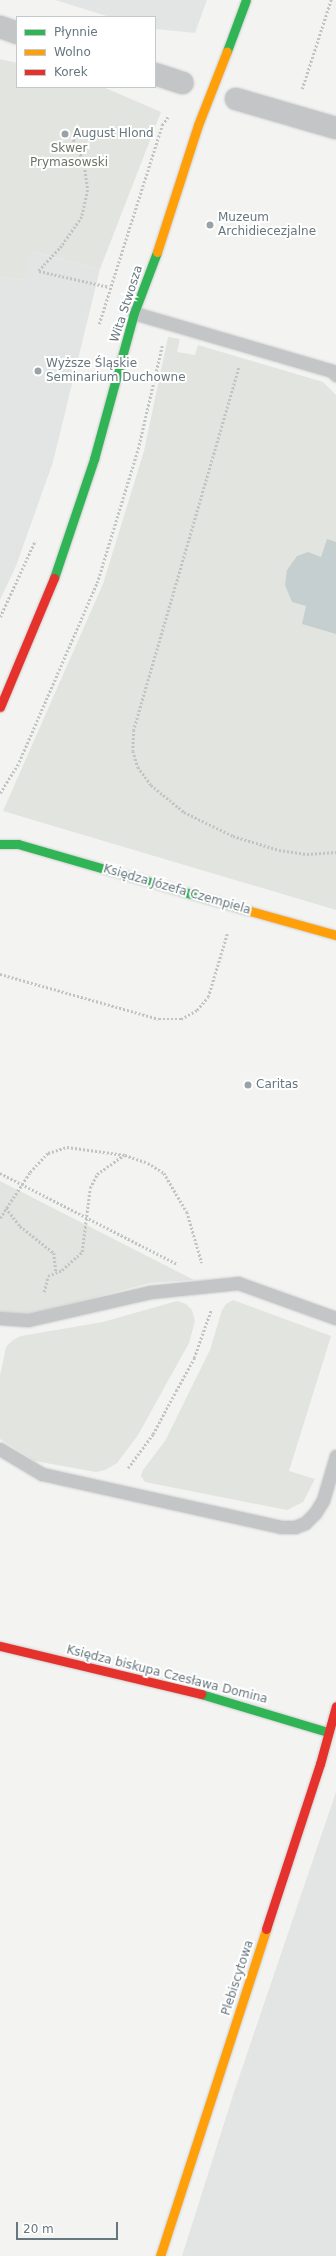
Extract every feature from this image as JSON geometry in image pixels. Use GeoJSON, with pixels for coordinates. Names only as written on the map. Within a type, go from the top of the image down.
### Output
{"type":"FeatureCollection","features":[{"type":"Feature","properties":{"kind":"street","name":"Wita Stwosza"},"geometry":{"type":"LineString","coordinates":[[0,707],[59,567],[94,460],[134,313],[149,276],[198,125],[246,0]]}},
{"type":"Feature","properties":{"kind":"street"},"geometry":{"type":"LineString","coordinates":[[0,28],[16,33]]}},
{"type":"Feature","properties":{"kind":"street"},"geometry":{"type":"LineString","coordinates":[[156,74],[183,83]]}},
{"type":"Feature","properties":{"kind":"street"},"geometry":{"type":"LineString","coordinates":[[236,99],[293,114],[336,128]]}},
{"type":"Feature","properties":{"kind":"street","name":"Księdza Józefa Czempiela"},"geometry":{"type":"LineString","coordinates":[[6,840],[336,935]]}},
{"type":"Feature","properties":{"kind":"street","name":"Księdza biskupa Czesława Domina"},"geometry":{"type":"LineString","coordinates":[[0,1646],[229,1701],[328,1732]]}},
{"type":"Feature","properties":{"kind":"street","name":"Plebiscytowa"},"geometry":{"type":"LineString","coordinates":[[160,2256],[320,1764],[336,1706]]}},
{"type":"Feature","properties":{"kind":"lane"},"geometry":{"type":"LineString","coordinates":[[134,313],[332,371],[336,375]]}},
{"type":"Feature","properties":{"kind":"lane"},"geometry":{"type":"LineString","coordinates":[[0,1318],[28,1320],[150,1292],[238,1283],[336,1318]]}},
{"type":"Feature","properties":{"kind":"lane"},"geometry":{"type":"LineString","coordinates":[[0,1449],[42,1474],[281,1527],[294,1527],[305,1523],[315,1513],[323,1500],[336,1456]]}},
{"type":"Feature","properties":{"kind":"path"},"geometry":{"type":"LineString","coordinates":[[293,114],[331,0]]}},
{"type":"Feature","properties":{"kind":"path"},"geometry":{"type":"LineString","coordinates":[[72,136],[84,162],[88,190],[82,217],[62,246],[39,271],[109,287]]}},
{"type":"Feature","properties":{"kind":"path"},"geometry":{"type":"LineString","coordinates":[[245,345],[134,730],[133,751],[138,767],[151,785],[184,812],[233,836],[279,850],[308,854],[336,852]]}},
{"type":"Feature","properties":{"kind":"path"},"geometry":{"type":"LineString","coordinates":[[0,974],[159,1019],[181,1019],[197,1010],[208,997],[235,906]]}},
{"type":"Feature","properties":{"kind":"path"},"geometry":{"type":"LineString","coordinates":[[0,1218],[40,1160],[57,1149],[95,1149],[125,1155],[148,1163],[164,1173],[177,1191],[191,1224],[205,1278]]}},
{"type":"Feature","properties":{"kind":"path"},"geometry":{"type":"LineString","coordinates":[[46,1316],[44,1284],[56,1271],[62,1270],[82,1252],[93,1180],[102,1169],[125,1155]]}},
{"type":"Feature","properties":{"kind":"path"},"geometry":{"type":"LineString","coordinates":[[0,1173],[219,1285],[194,1358],[153,1434],[127,1470],[99,1486]]}},
{"type":"Feature","properties":{"kind":"path"},"geometry":{"type":"LineString","coordinates":[[6,1208],[20,1226],[54,1253],[56,1271]]}},
{"type":"Feature","properties":{"kind":"shaded area"},"geometry":{"type":"Polygon","coordinates":[[[55,0],[207,0],[195,33],[156,29],[156,16],[107,16],[55,0]]]}},
{"type":"Feature","properties":{"kind":"shaded area","name":"Wyższe Śląskie Seminarium Duchowne"},"geometry":{"type":"Polygon","coordinates":[[[30,251],[100,269],[53,462],[16,566],[0,600],[0,277],[23,280],[30,251]]]}},
{"type":"Feature","properties":{"kind":"shaded area"},"geometry":{"type":"Polygon","coordinates":[[[327,539],[336,542],[336,634],[302,624],[306,606],[292,602],[285,585],[287,570],[297,556],[308,552],[321,557],[327,539]]]}},
{"type":"Feature","properties":{"kind":"shaded area"},"geometry":{"type":"Polygon","coordinates":[[[336,1792],[336,2256],[182,2256],[234,2092],[336,1792]]]}},
{"type":"Feature","properties":{"kind":"green space","name":"Skwer Prymasowski"},"geometry":{"type":"Polygon","coordinates":[[[0,59],[16,63],[16,88],[105,88],[161,112],[100,269],[31,251],[23,280],[0,277],[0,59]]]}},
{"type":"Feature","properties":{"kind":"green space"},"geometry":{"type":"Polygon","coordinates":[[[168,337],[180,339],[177,352],[195,355],[198,345],[323,382],[336,395],[336,910],[3,811],[103,584],[144,451],[168,337]]]}},
{"type":"Feature","properties":{"kind":"green space"},"geometry":{"type":"Polygon","coordinates":[[[0,1181],[194,1280],[150,1283],[31,1314],[0,1312],[0,1181]]]}},
{"type":"Feature","properties":{"kind":"green space"},"geometry":{"type":"Polygon","coordinates":[[[233,1300],[331,1336],[289,1471],[315,1479],[303,1502],[287,1510],[145,1482],[141,1476],[143,1470],[165,1441],[210,1350],[222,1310],[226,1304],[233,1300]]]}},
{"type":"Feature","properties":{"kind":"green space"},"geometry":{"type":"Polygon","coordinates":[[[177,1301],[186,1304],[192,1310],[195,1321],[189,1343],[138,1435],[117,1463],[105,1470],[96,1472],[35,1461],[0,1439],[0,1376],[6,1347],[13,1340],[21,1336],[103,1322],[177,1301]]]}},
{"type":"Feature","properties":{"kind":"traffic: fast"},"geometry":{"type":"LineString","coordinates":[[227,51],[246,0]]}},
{"type":"Feature","properties":{"kind":"traffic: fast"},"geometry":{"type":"LineString","coordinates":[[54,578],[94,459],[134,313],[157,252]]}},
{"type":"Feature","properties":{"kind":"traffic: fast"},"geometry":{"type":"LineString","coordinates":[[0,844],[18,844],[243,909]]}},
{"type":"Feature","properties":{"kind":"traffic: fast"},"geometry":{"type":"LineString","coordinates":[[201,1694],[328,1732]]}},
{"type":"Feature","properties":{"kind":"traffic: slow"},"geometry":{"type":"LineString","coordinates":[[157,252],[198,125],[227,51]]}},
{"type":"Feature","properties":{"kind":"traffic: slow"},"geometry":{"type":"LineString","coordinates":[[243,909],[336,935]]}},
{"type":"Feature","properties":{"kind":"traffic: slow"},"geometry":{"type":"LineString","coordinates":[[160,2256],[266,1929]]}},
{"type":"Feature","properties":{"kind":"traffic: jam"},"geometry":{"type":"LineString","coordinates":[[0,707],[54,578]]}},
{"type":"Feature","properties":{"kind":"traffic: jam"},"geometry":{"type":"LineString","coordinates":[[0,1646],[201,1694]]}},
{"type":"Feature","properties":{"kind":"traffic: jam"},"geometry":{"type":"LineString","coordinates":[[266,1929],[320,1764],[336,1706]]}},
{"type":"Feature","properties":{"kind":"place","name":"August Hlond"},"geometry":{"type":"Point","coordinates":[65,134]}},
{"type":"Feature","properties":{"kind":"place","name":"Muzeum Archidiecezjalne"},"geometry":{"type":"Point","coordinates":[210,225]}},
{"type":"Feature","properties":{"kind":"place","name":"Wyższe Śląskie Seminarium Duchowne"},"geometry":{"type":"Point","coordinates":[38,371]}},
{"type":"Feature","properties":{"kind":"place","name":"Caritas"},"geometry":{"type":"Point","coordinates":[248,1085]}}]}
